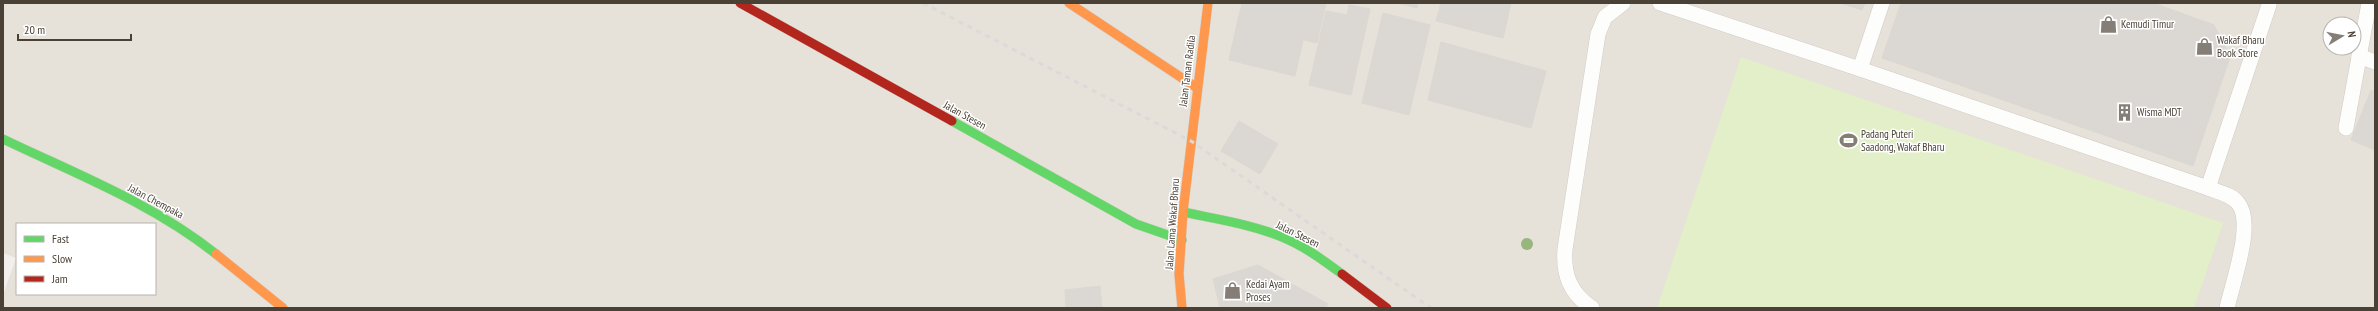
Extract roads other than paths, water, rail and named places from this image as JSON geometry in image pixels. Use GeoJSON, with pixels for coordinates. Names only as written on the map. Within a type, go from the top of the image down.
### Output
{"type":"FeatureCollection","features":[{"type":"Feature","properties":{"kind":"street","name":"Jalan Stesen"},"geometry":{"type":"LineString","coordinates":[[740,3],[1136,224],[1182,240]]}},
{"type":"Feature","properties":{"kind":"street"},"geometry":{"type":"LineString","coordinates":[[1069,3],[1198,88]]}},
{"type":"Feature","properties":{"kind":"street","name":"Jalan Taman Radila"},"geometry":{"type":"LineString","coordinates":[[1191,141],[1208,3]]}},
{"type":"Feature","properties":{"kind":"street","name":"Jalan Chempaka"},"geometry":{"type":"LineString","coordinates":[[3,139],[146,207],[188,232],[283,308]]}},
{"type":"Feature","properties":{"kind":"street","name":"Jalan Lama Wakaf Bharu"},"geometry":{"type":"LineString","coordinates":[[1182,308],[1179,274],[1183,212],[1191,141]]}},
{"type":"Feature","properties":{"kind":"street","name":"Jalan Stesen"},"geometry":{"type":"LineString","coordinates":[[1183,212],[1260,229],[1294,243],[1324,260],[1388,308]]}},
{"type":"Feature","properties":{"kind":"lane"},"geometry":{"type":"LineString","coordinates":[[1592,308],[1581,300],[1572,290],[1564,263],[1565,249],[1598,34],[1605,18],[1623,3]]}},
{"type":"Feature","properties":{"kind":"lane"},"geometry":{"type":"LineString","coordinates":[[1660,3],[1860,69],[2231,196],[2238,203],[2244,213],[2244,236],[2226,308]]}},
{"type":"Feature","properties":{"kind":"lane"},"geometry":{"type":"LineString","coordinates":[[1860,69],[1882,3]]}},
{"type":"Feature","properties":{"kind":"lane"},"geometry":{"type":"LineString","coordinates":[[2362,40],[2369,3]]}},
{"type":"Feature","properties":{"kind":"lane"},"geometry":{"type":"LineString","coordinates":[[2208,188],[2267,4]]}},
{"type":"Feature","properties":{"kind":"lane"},"geometry":{"type":"LineString","coordinates":[[2346,128],[2359,56],[2375,62]]}},
{"type":"Feature","properties":{"kind":"railway"},"geometry":{"type":"LineString","coordinates":[[923,3],[1191,141],[1431,308]]}},
{"type":"Feature","properties":{"kind":"place","name":"Kemudi Timur"},"geometry":{"type":"Point","coordinates":[2108,24]}},
{"type":"Feature","properties":{"kind":"place","name":"Wakaf Bharu Book Store"},"geometry":{"type":"Point","coordinates":[2204,46]}},
{"type":"Feature","properties":{"kind":"place","name":"Wisma MDT"},"geometry":{"type":"Point","coordinates":[2124,112]}},
{"type":"Feature","properties":{"kind":"place","name":"Padang Puteri Saadong, Wakaf Bharu"},"geometry":{"type":"Point","coordinates":[1848,140]}},
{"type":"Feature","properties":{"kind":"place","name":"Kedai Ayam Proses"},"geometry":{"type":"Point","coordinates":[1233,290]}}]}
